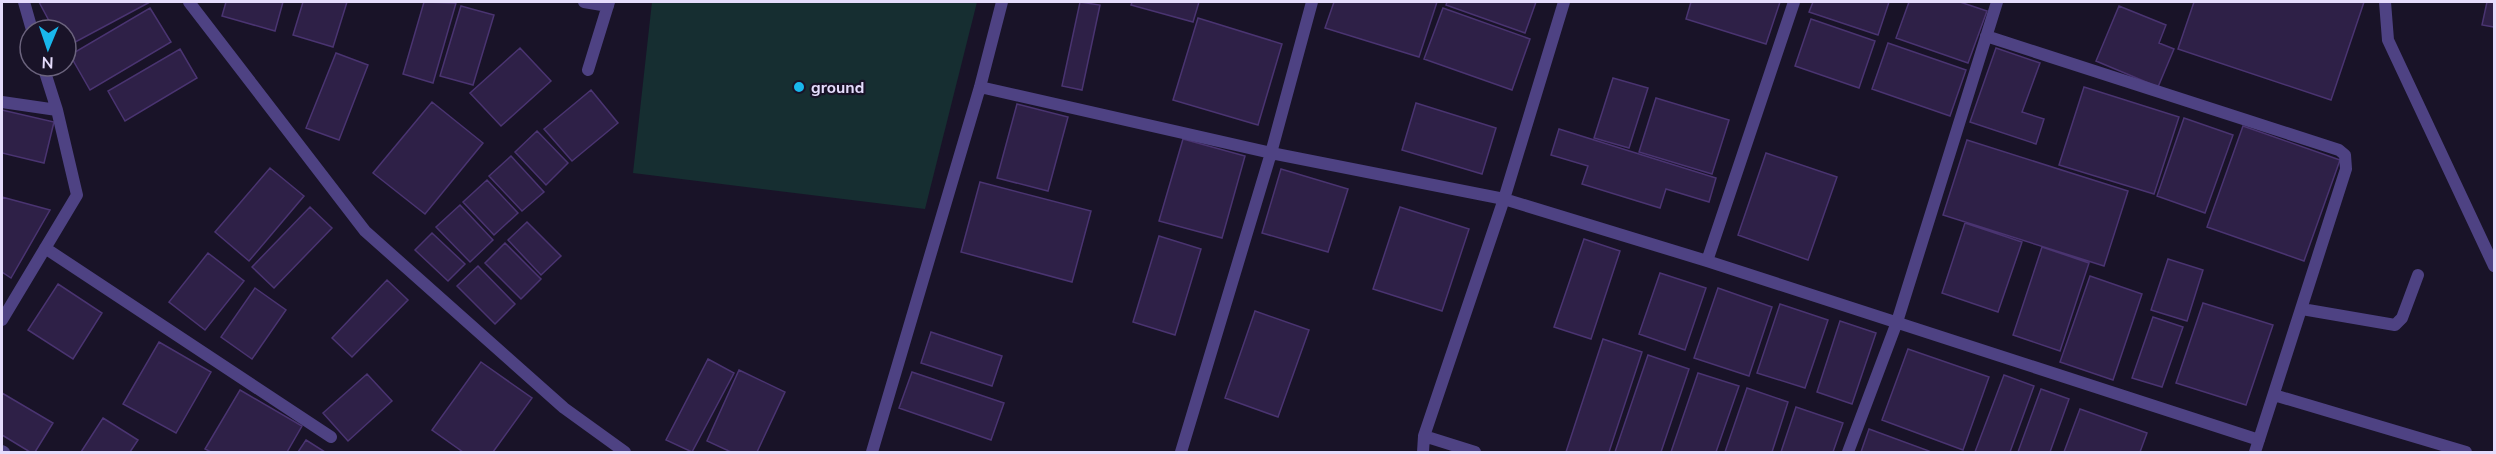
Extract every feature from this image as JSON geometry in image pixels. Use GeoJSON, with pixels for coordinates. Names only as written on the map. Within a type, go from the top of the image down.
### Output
{"type":"FeatureCollection","features":[{"type":"Feature","properties":{"kind":"street"},"geometry":{"type":"LineString","coordinates":[[24,2],[29,18]]}},
{"type":"Feature","properties":{"kind":"street"},"geometry":{"type":"LineString","coordinates":[[189,2],[365,231],[564,408],[625,453]]}},
{"type":"Feature","properties":{"kind":"street"},"geometry":{"type":"LineString","coordinates":[[584,2],[608,4],[588,70]]}},
{"type":"Feature","properties":{"kind":"street"},"geometry":{"type":"LineString","coordinates":[[872,453],[980,87],[1002,2]]}},
{"type":"Feature","properties":{"kind":"street"},"geometry":{"type":"LineString","coordinates":[[1181,453],[1271,153],[1312,2]]}},
{"type":"Feature","properties":{"kind":"street"},"geometry":{"type":"LineString","coordinates":[[1424,453],[1424,436],[1504,199],[1564,2]]}},
{"type":"Feature","properties":{"kind":"street"},"geometry":{"type":"LineString","coordinates":[[1707,261],[1794,2]]}},
{"type":"Feature","properties":{"kind":"street"},"geometry":{"type":"LineString","coordinates":[[1848,453],[1897,322],[1997,2]]}},
{"type":"Feature","properties":{"kind":"street"},"geometry":{"type":"LineString","coordinates":[[2385,2],[2388,40],[2494,266]]}},
{"type":"Feature","properties":{"kind":"street"},"geometry":{"type":"LineString","coordinates":[[1986,36],[2339,150],[2344,155],[2346,169],[2255,453]]}},
{"type":"Feature","properties":{"kind":"street"},"geometry":{"type":"LineString","coordinates":[[4,313],[77,195],[57,110],[47,78]]}},
{"type":"Feature","properties":{"kind":"street"},"geometry":{"type":"LineString","coordinates":[[980,87],[1271,153],[1504,199],[1707,261],[2259,440]]}},
{"type":"Feature","properties":{"kind":"street"},"geometry":{"type":"LineString","coordinates":[[2,102],[57,110]]}},
{"type":"Feature","properties":{"kind":"street"},"geometry":{"type":"LineString","coordinates":[[45,248],[331,438]]}},
{"type":"Feature","properties":{"kind":"street"},"geometry":{"type":"LineString","coordinates":[[2302,309],[2395,325],[2402,318],[2418,276]]}},
{"type":"Feature","properties":{"kind":"street"},"geometry":{"type":"LineString","coordinates":[[2274,395],[2466,453]]}},
{"type":"Feature","properties":{"kind":"street"},"geometry":{"type":"LineString","coordinates":[[1424,436],[1475,453]]}},
{"type":"Feature","properties":{"kind":"green space","name":"ground"},"geometry":{"type":"Polygon","coordinates":[[[652,2],[977,2],[925,209],[633,173],[652,2]]]}},
{"type":"Feature","properties":{"kind":"building"},"geometry":{"type":"Polygon","coordinates":[[[39,2],[150,2],[78,41],[78,18],[48,18],[39,2]]]}},
{"type":"Feature","properties":{"kind":"building"},"geometry":{"type":"Polygon","coordinates":[[[226,2],[283,2],[275,31],[222,16],[226,2]]]}},
{"type":"Feature","properties":{"kind":"building"},"geometry":{"type":"Polygon","coordinates":[[[303,2],[347,2],[333,47],[293,35],[303,2]]]}},
{"type":"Feature","properties":{"kind":"building"},"geometry":{"type":"Polygon","coordinates":[[[424,2],[456,3],[433,83],[403,74],[424,2]]]}},
{"type":"Feature","properties":{"kind":"building"},"geometry":{"type":"Polygon","coordinates":[[[1080,2],[1100,5],[1082,90],[1062,86],[1080,2]]]}},
{"type":"Feature","properties":{"kind":"building"},"geometry":{"type":"Polygon","coordinates":[[[1132,2],[1199,2],[1193,22],[1131,5],[1132,2]]]}},
{"type":"Feature","properties":{"kind":"building"},"geometry":{"type":"Polygon","coordinates":[[[1334,2],[1437,2],[1419,57],[1325,28],[1334,2]]]}},
{"type":"Feature","properties":{"kind":"building"},"geometry":{"type":"Polygon","coordinates":[[[1447,2],[1536,2],[1525,33],[1446,5],[1447,2]]]}},
{"type":"Feature","properties":{"kind":"building"},"geometry":{"type":"Polygon","coordinates":[[[1691,2],[1780,2],[1766,44],[1686,19],[1691,2]]]}},
{"type":"Feature","properties":{"kind":"building"},"geometry":{"type":"Polygon","coordinates":[[[1813,2],[1889,2],[1878,35],[1809,12],[1813,2]]]}},
{"type":"Feature","properties":{"kind":"building"},"geometry":{"type":"Polygon","coordinates":[[[1909,2],[1960,2],[1987,11],[1968,63],[1896,38],[1909,2]]]}},
{"type":"Feature","properties":{"kind":"building"},"geometry":{"type":"Polygon","coordinates":[[[2194,2],[2364,2],[2331,100],[2178,49],[2194,2]]]}},
{"type":"Feature","properties":{"kind":"building"},"geometry":{"type":"Polygon","coordinates":[[[2487,2],[2494,2],[2494,27],[2482,25],[2487,2]]]}},
{"type":"Feature","properties":{"kind":"building"},"geometry":{"type":"Polygon","coordinates":[[[461,6],[494,15],[473,85],[440,76],[461,6]]]}},
{"type":"Feature","properties":{"kind":"building"},"geometry":{"type":"Polygon","coordinates":[[[2119,6],[2166,25],[2159,43],[2174,49],[2158,87],[2096,61],[2119,6]]]}},
{"type":"Feature","properties":{"kind":"building"},"geometry":{"type":"Polygon","coordinates":[[[150,8],[171,42],[90,90],[78,69],[78,50],[150,8]]]}},
{"type":"Feature","properties":{"kind":"building"},"geometry":{"type":"Polygon","coordinates":[[[1443,8],[1530,39],[1512,90],[1424,59],[1443,8]]]}},
{"type":"Feature","properties":{"kind":"building"},"geometry":{"type":"Polygon","coordinates":[[[1198,18],[1282,44],[1258,125],[1173,100],[1198,18]]]}},
{"type":"Feature","properties":{"kind":"building"},"geometry":{"type":"Polygon","coordinates":[[[1811,19],[1875,41],[1859,88],[1795,66],[1811,19]]]}},
{"type":"Feature","properties":{"kind":"building"},"geometry":{"type":"Polygon","coordinates":[[[1888,43],[1966,70],[1950,116],[1872,89],[1888,43]]]}},
{"type":"Feature","properties":{"kind":"building"},"geometry":{"type":"Polygon","coordinates":[[[520,48],[551,81],[501,126],[470,93],[520,48]]]}},
{"type":"Feature","properties":{"kind":"building"},"geometry":{"type":"Polygon","coordinates":[[[1996,48],[2040,63],[2022,112],[2044,119],[2036,144],[1970,122],[1996,48]]]}},
{"type":"Feature","properties":{"kind":"building"},"geometry":{"type":"Polygon","coordinates":[[[180,49],[197,78],[125,121],[108,91],[180,49]]]}},
{"type":"Feature","properties":{"kind":"building"},"geometry":{"type":"Polygon","coordinates":[[[336,53],[368,65],[339,140],[306,128],[336,53]]]}},
{"type":"Feature","properties":{"kind":"building"},"geometry":{"type":"Polygon","coordinates":[[[1613,78],[1648,88],[1629,148],[1594,138],[1613,78]]]}},
{"type":"Feature","properties":{"kind":"building"},"geometry":{"type":"Polygon","coordinates":[[[2084,87],[2179,117],[2154,194],[2059,165],[2084,87]]]}},
{"type":"Feature","properties":{"kind":"building"},"geometry":{"type":"Polygon","coordinates":[[[591,90],[618,123],[572,161],[544,129],[591,90]]]}},
{"type":"Feature","properties":{"kind":"building"},"geometry":{"type":"Polygon","coordinates":[[[1656,98],[1729,120],[1712,174],[1639,152],[1656,98]]]}},
{"type":"Feature","properties":{"kind":"building"},"geometry":{"type":"Polygon","coordinates":[[[432,102],[483,143],[425,214],[373,173],[432,102]]]}},
{"type":"Feature","properties":{"kind":"building"},"geometry":{"type":"Polygon","coordinates":[[[1416,103],[1496,128],[1482,174],[1402,150],[1416,103]]]}},
{"type":"Feature","properties":{"kind":"building"},"geometry":{"type":"Polygon","coordinates":[[[1017,104],[1068,117],[1048,191],[997,178],[1017,104]]]}},
{"type":"Feature","properties":{"kind":"building"},"geometry":{"type":"Polygon","coordinates":[[[2,110],[54,122],[44,163],[2,153],[2,110]]]}},
{"type":"Feature","properties":{"kind":"building"},"geometry":{"type":"Polygon","coordinates":[[[2184,118],[2233,135],[2205,213],[2157,196],[2184,118]]]}},
{"type":"Feature","properties":{"kind":"building"},"geometry":{"type":"Polygon","coordinates":[[[2243,126],[2340,160],[2304,261],[2207,227],[2243,126]]]}},
{"type":"Feature","properties":{"kind":"building"},"geometry":{"type":"Polygon","coordinates":[[[1559,129],[1716,178],[1709,202],[1666,189],[1660,208],[1582,184],[1588,166],[1551,155],[1559,129]]]}},
{"type":"Feature","properties":{"kind":"building"},"geometry":{"type":"Polygon","coordinates":[[[537,131],[568,163],[546,185],[515,152],[537,131]]]}},
{"type":"Feature","properties":{"kind":"building"},"geometry":{"type":"Polygon","coordinates":[[[1183,139],[1245,156],[1222,238],[1159,221],[1183,139]]]}},
{"type":"Feature","properties":{"kind":"building"},"geometry":{"type":"Polygon","coordinates":[[[1967,140],[2128,191],[2104,266],[1943,215],[1967,140]]]}},
{"type":"Feature","properties":{"kind":"building"},"geometry":{"type":"Polygon","coordinates":[[[1766,153],[1837,177],[1808,260],[1738,235],[1766,153]]]}},
{"type":"Feature","properties":{"kind":"building"},"geometry":{"type":"Polygon","coordinates":[[[511,156],[544,192],[522,211],[489,176],[511,156]]]}},
{"type":"Feature","properties":{"kind":"building"},"geometry":{"type":"Polygon","coordinates":[[[270,168],[304,196],[249,261],[215,232],[270,168]]]}},
{"type":"Feature","properties":{"kind":"building"},"geometry":{"type":"Polygon","coordinates":[[[1281,169],[1348,189],[1328,252],[1262,233],[1281,169]]]}},
{"type":"Feature","properties":{"kind":"building"},"geometry":{"type":"Polygon","coordinates":[[[487,180],[518,213],[494,235],[463,202],[487,180]]]}},
{"type":"Feature","properties":{"kind":"building"},"geometry":{"type":"Polygon","coordinates":[[[980,182],[1091,211],[1072,282],[961,252],[980,182]]]}},
{"type":"Feature","properties":{"kind":"building"},"geometry":{"type":"Polygon","coordinates":[[[2,197],[50,210],[11,278],[2,272],[2,197]]]}},
{"type":"Feature","properties":{"kind":"building"},"geometry":{"type":"Polygon","coordinates":[[[460,205],[493,240],[470,262],[436,227],[460,205]]]}},
{"type":"Feature","properties":{"kind":"building"},"geometry":{"type":"Polygon","coordinates":[[[310,207],[332,228],[274,288],[252,267],[310,207]]]}},
{"type":"Feature","properties":{"kind":"building"},"geometry":{"type":"Polygon","coordinates":[[[1400,207],[1469,229],[1442,311],[1373,289],[1400,207]]]}},
{"type":"Feature","properties":{"kind":"building"},"geometry":{"type":"Polygon","coordinates":[[[527,222],[561,256],[541,275],[508,240],[527,222]]]}},
{"type":"Feature","properties":{"kind":"building"},"geometry":{"type":"Polygon","coordinates":[[[1965,223],[2022,242],[1998,312],[1942,293],[1965,223]]]}},
{"type":"Feature","properties":{"kind":"building"},"geometry":{"type":"Polygon","coordinates":[[[432,233],[465,264],[448,281],[415,250],[432,233]]]}},
{"type":"Feature","properties":{"kind":"building"},"geometry":{"type":"Polygon","coordinates":[[[1159,236],[1201,249],[1175,335],[1133,322],[1159,236]]]}},
{"type":"Feature","properties":{"kind":"building"},"geometry":{"type":"Polygon","coordinates":[[[1584,239],[1620,251],[1591,339],[1554,327],[1584,239]]]}},
{"type":"Feature","properties":{"kind":"building"},"geometry":{"type":"Polygon","coordinates":[[[505,243],[541,279],[521,299],[485,263],[505,243]]]}},
{"type":"Feature","properties":{"kind":"building"},"geometry":{"type":"Polygon","coordinates":[[[2042,247],[2089,263],[2060,351],[2013,335],[2042,247]]]}},
{"type":"Feature","properties":{"kind":"building"},"geometry":{"type":"Polygon","coordinates":[[[208,253],[244,281],[205,330],[169,302],[208,253]]]}},
{"type":"Feature","properties":{"kind":"building"},"geometry":{"type":"Polygon","coordinates":[[[2168,259],[2203,270],[2187,321],[2151,310],[2168,259]]]}},
{"type":"Feature","properties":{"kind":"building"},"geometry":{"type":"Polygon","coordinates":[[[478,266],[515,304],[495,324],[457,286],[478,266]]]}},
{"type":"Feature","properties":{"kind":"building"},"geometry":{"type":"Polygon","coordinates":[[[1660,273],[1706,288],[1685,350],[1639,334],[1660,273]]]}},
{"type":"Feature","properties":{"kind":"building"},"geometry":{"type":"Polygon","coordinates":[[[2090,276],[2142,294],[2113,380],[2060,362],[2090,276]]]}},
{"type":"Feature","properties":{"kind":"building"},"geometry":{"type":"Polygon","coordinates":[[[387,280],[408,300],[352,357],[332,338],[387,280]]]}},
{"type":"Feature","properties":{"kind":"building"},"geometry":{"type":"Polygon","coordinates":[[[58,284],[102,313],[73,359],[28,330],[58,284]]]}},
{"type":"Feature","properties":{"kind":"building"},"geometry":{"type":"Polygon","coordinates":[[[255,288],[286,310],[252,359],[221,337],[255,288]]]}},
{"type":"Feature","properties":{"kind":"building"},"geometry":{"type":"Polygon","coordinates":[[[1718,288],[1772,307],[1749,376],[1694,358],[1718,288]]]}},
{"type":"Feature","properties":{"kind":"building"},"geometry":{"type":"Polygon","coordinates":[[[2203,303],[2273,325],[2246,405],[2176,383],[2203,303]]]}},
{"type":"Feature","properties":{"kind":"building"},"geometry":{"type":"Polygon","coordinates":[[[1780,304],[1828,320],[1805,388],[1757,373],[1780,304]]]}},
{"type":"Feature","properties":{"kind":"building"},"geometry":{"type":"Polygon","coordinates":[[[1255,311],[1309,330],[1278,417],[1225,398],[1255,311]]]}},
{"type":"Feature","properties":{"kind":"building"},"geometry":{"type":"Polygon","coordinates":[[[2153,317],[2183,327],[2162,387],[2132,378],[2153,317]]]}},
{"type":"Feature","properties":{"kind":"building"},"geometry":{"type":"Polygon","coordinates":[[[1840,321],[1876,333],[1852,404],[1817,392],[1840,321]]]}},
{"type":"Feature","properties":{"kind":"building"},"geometry":{"type":"Polygon","coordinates":[[[931,332],[1002,356],[992,386],[921,363],[931,332]]]}},
{"type":"Feature","properties":{"kind":"building"},"geometry":{"type":"Polygon","coordinates":[[[1603,339],[1642,352],[1609,452],[1566,452],[1603,339]]]}},
{"type":"Feature","properties":{"kind":"building"},"geometry":{"type":"Polygon","coordinates":[[[159,342],[211,372],[176,433],[123,404],[159,342]]]}},
{"type":"Feature","properties":{"kind":"building"},"geometry":{"type":"Polygon","coordinates":[[[1908,349],[1989,377],[1963,450],[1882,420],[1908,349]]]}},
{"type":"Feature","properties":{"kind":"building"},"geometry":{"type":"Polygon","coordinates":[[[1648,355],[1689,369],[1661,452],[1615,452],[1648,355]]]}},
{"type":"Feature","properties":{"kind":"building"},"geometry":{"type":"Polygon","coordinates":[[[708,359],[734,373],[692,452],[666,440],[708,359]]]}},
{"type":"Feature","properties":{"kind":"building"},"geometry":{"type":"Polygon","coordinates":[[[481,362],[532,398],[493,452],[463,452],[432,430],[481,362]]]}},
{"type":"Feature","properties":{"kind":"building"},"geometry":{"type":"Polygon","coordinates":[[[739,370],[785,392],[757,452],[731,452],[707,441],[739,370]]]}},
{"type":"Feature","properties":{"kind":"building"},"geometry":{"type":"Polygon","coordinates":[[[912,372],[1004,403],[991,440],[899,408],[912,372]]]}},
{"type":"Feature","properties":{"kind":"building"},"geometry":{"type":"Polygon","coordinates":[[[1698,373],[1739,386],[1716,452],[1671,452],[1698,373]]]}},
{"type":"Feature","properties":{"kind":"building"},"geometry":{"type":"Polygon","coordinates":[[[367,374],[392,401],[348,441],[323,413],[367,374]]]}},
{"type":"Feature","properties":{"kind":"building"},"geometry":{"type":"Polygon","coordinates":[[[2004,375],[2034,386],[2010,452],[1975,452],[2004,375]]]}},
{"type":"Feature","properties":{"kind":"building"},"geometry":{"type":"Polygon","coordinates":[[[1747,388],[1788,402],[1772,452],[1725,452],[1747,388]]]}},
{"type":"Feature","properties":{"kind":"building"},"geometry":{"type":"Polygon","coordinates":[[[2041,389],[2069,399],[2050,452],[2018,452],[2041,389]]]}},
{"type":"Feature","properties":{"kind":"building"},"geometry":{"type":"Polygon","coordinates":[[[240,390],[302,426],[287,452],[211,452],[205,449],[240,390]]]}},
{"type":"Feature","properties":{"kind":"building"},"geometry":{"type":"Polygon","coordinates":[[[2,393],[53,423],[35,452],[30,452],[2,435],[2,393]]]}},
{"type":"Feature","properties":{"kind":"building"},"geometry":{"type":"Polygon","coordinates":[[[1796,407],[1843,423],[1833,452],[1781,452],[1796,407]]]}},
{"type":"Feature","properties":{"kind":"building"},"geometry":{"type":"Polygon","coordinates":[[[2080,409],[2147,433],[2140,452],[2064,452],[2080,409]]]}},
{"type":"Feature","properties":{"kind":"building"},"geometry":{"type":"Polygon","coordinates":[[[103,418],[138,440],[130,452],[81,452],[103,418]]]}},
{"type":"Feature","properties":{"kind":"building"},"geometry":{"type":"Polygon","coordinates":[[[1869,429],[1929,451],[1861,452],[1869,429]]]}},
{"type":"Feature","properties":{"kind":"building"},"geometry":{"type":"Polygon","coordinates":[[[306,440],[325,452],[298,452],[306,440]]]}},
{"type":"Feature","properties":{"kind":"place","name":"ground"},"geometry":{"type":"Point","coordinates":[799,87]}}]}
